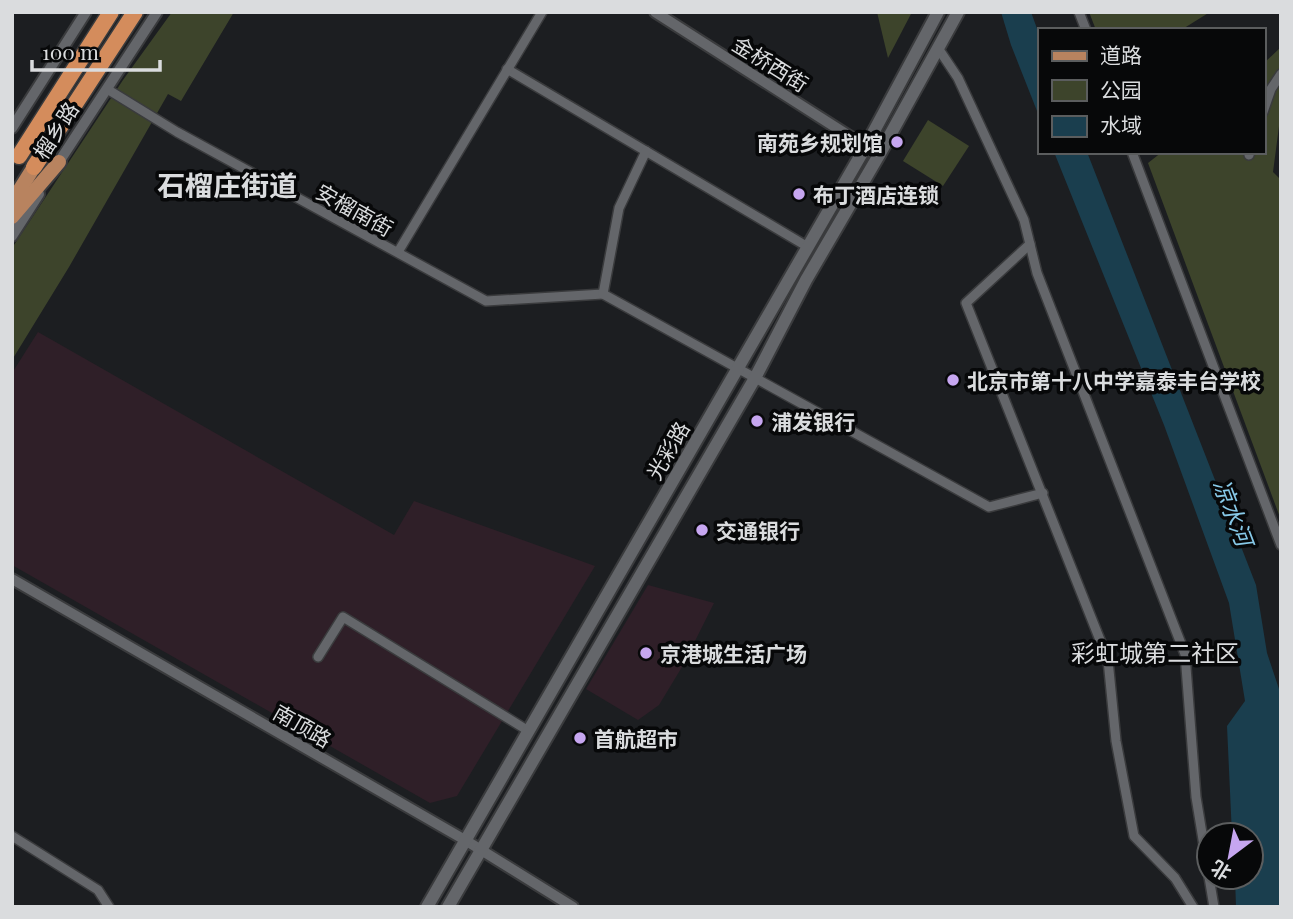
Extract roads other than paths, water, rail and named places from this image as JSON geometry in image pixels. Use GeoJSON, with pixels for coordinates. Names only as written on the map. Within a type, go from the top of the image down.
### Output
{"type":"FeatureCollection","features":[{"type":"Feature","properties":{"kind":"highway","name":"榴乡路"},"geometry":{"type":"LineString","coordinates":[[16,162],[111,12]]}},
{"type":"Feature","properties":{"kind":"highway","name":"榴乡路"},"geometry":{"type":"LineString","coordinates":[[34,167],[135,12]]}},
{"type":"Feature","properties":{"kind":"main road","name":"光彩路"},"geometry":{"type":"LineString","coordinates":[[448,907],[755,378],[806,280],[880,155],[958,12]]}},
{"type":"Feature","properties":{"kind":"main road","name":"光彩路"},"geometry":{"type":"LineString","coordinates":[[427,907],[866,146],[936,15]]}},
{"type":"Feature","properties":{"kind":"main road"},"geometry":{"type":"LineString","coordinates":[[12,217],[59,162]]}},
{"type":"Feature","properties":{"kind":"main road","name":"榴乡路"},"geometry":{"type":"LineString","coordinates":[[12,202],[34,167]]}},
{"type":"Feature","properties":{"kind":"street","name":"榴乡路"},"geometry":{"type":"LineString","coordinates":[[12,128],[86,12]]}},
{"type":"Feature","properties":{"kind":"street","name":"榴乡路"},"geometry":{"type":"LineString","coordinates":[[12,236],[157,12]]}},
{"type":"Feature","properties":{"kind":"street"},"geometry":{"type":"LineString","coordinates":[[398,252],[542,12]]}},
{"type":"Feature","properties":{"kind":"street","name":"金桥西街"},"geometry":{"type":"LineString","coordinates":[[655,12],[880,155]]}},
{"type":"Feature","properties":{"kind":"street"},"geometry":{"type":"LineString","coordinates":[[938,48],[958,78],[1024,220],[1037,273],[1185,654],[1200,821]]}},
{"type":"Feature","properties":{"kind":"street"},"geometry":{"type":"LineString","coordinates":[[507,69],[808,247]]}},
{"type":"Feature","properties":{"kind":"street"},"geometry":{"type":"LineString","coordinates":[[1265,105],[1270,89],[1281,74]]}},
{"type":"Feature","properties":{"kind":"street","name":"安榴南街"},"geometry":{"type":"LineString","coordinates":[[107,89],[177,132],[486,301],[603,294]]}},
{"type":"Feature","properties":{"kind":"street"},"geometry":{"type":"LineString","coordinates":[[646,151],[619,208],[603,294],[989,507],[1043,493]]}},
{"type":"Feature","properties":{"kind":"street"},"geometry":{"type":"LineString","coordinates":[[1133,154],[1259,481],[1281,545]]}},
{"type":"Feature","properties":{"kind":"street"},"geometry":{"type":"LineString","coordinates":[[1030,244],[966,303],[1108,660],[1116,741],[1134,836],[1175,878],[1193,907]]}},
{"type":"Feature","properties":{"kind":"street","name":"南顶路"},"geometry":{"type":"LineString","coordinates":[[12,579],[465,840],[573,907]]}},
{"type":"Feature","properties":{"kind":"street"},"geometry":{"type":"LineString","coordinates":[[318,657],[343,617],[527,730]]}},
{"type":"Feature","properties":{"kind":"street"},"geometry":{"type":"LineString","coordinates":[[12,836],[98,890],[108,907]]}},
{"type":"Feature","properties":{"kind":"water"},"geometry":{"type":"Polygon","coordinates":[[[1001,12],[1031,12],[1038,31],[1038,113],[1001,12]]]}},
{"type":"Feature","properties":{"kind":"water"},"geometry":{"type":"Polygon","coordinates":[[[1055,154],[1088,154],[1256,585],[1267,653],[1281,695],[1281,907],[1236,907],[1235,891],[1265,891],[1265,821],[1231,821],[1227,726],[1245,701],[1229,603],[1164,425],[1055,154]]]}},
{"type":"Feature","properties":{"kind":"place","name":"南苑乡规划馆"},"geometry":{"type":"Point","coordinates":[897,142]}},
{"type":"Feature","properties":{"kind":"place","name":"布丁酒店连锁"},"geometry":{"type":"Point","coordinates":[799,194]}},
{"type":"Feature","properties":{"kind":"place","name":"北京市第十八中学嘉泰丰台学校"},"geometry":{"type":"Point","coordinates":[953,380]}},
{"type":"Feature","properties":{"kind":"place","name":"浦发银行"},"geometry":{"type":"Point","coordinates":[757,421]}},
{"type":"Feature","properties":{"kind":"place","name":"交通银行"},"geometry":{"type":"Point","coordinates":[702,530]}},
{"type":"Feature","properties":{"kind":"place","name":"京港城生活广场"},"geometry":{"type":"Point","coordinates":[646,653]}},
{"type":"Feature","properties":{"kind":"place","name":"首航超市"},"geometry":{"type":"Point","coordinates":[580,738]}},
{"type":"Feature","properties":{"kind":"district","name":"石榴庄街道"},"geometry":{"type":"Point","coordinates":[227,184]}},
{"type":"Feature","properties":{"kind":"district","name":"彩虹城第二社区"},"geometry":{"type":"Point","coordinates":[1155,652]}},
{"type":"Feature","properties":{"kind":"water label","name":"凉水河"},"geometry":{"type":"Point","coordinates":[1234,512]}}]}
